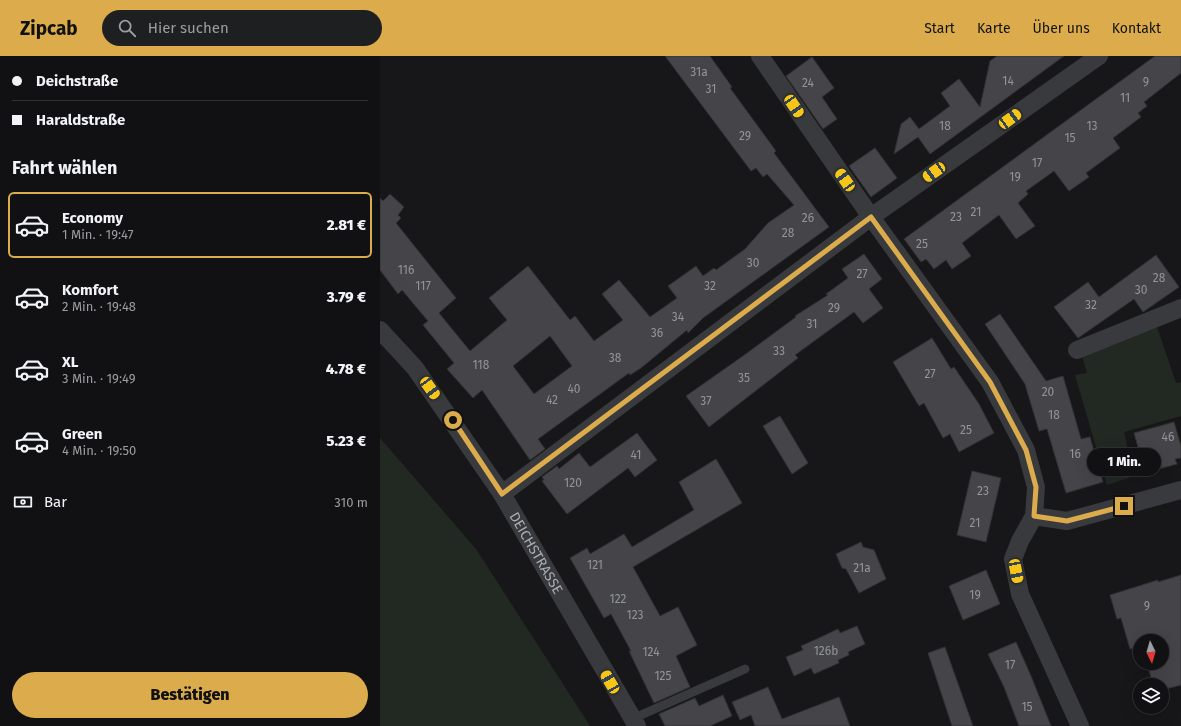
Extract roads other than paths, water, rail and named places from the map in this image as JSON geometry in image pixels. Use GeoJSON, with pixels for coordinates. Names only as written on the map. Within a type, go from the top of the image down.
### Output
{"type":"FeatureCollection","features":[{"type":"Feature","properties":{"kind":"street"},"geometry":{"type":"LineString","coordinates":[[760,56],[871,217],[990,382],[1026,450],[1036,487],[1034,516],[1020,541],[1013,559],[1020,594],[1080,726]]}},
{"type":"Feature","properties":{"kind":"street"},"geometry":{"type":"LineString","coordinates":[[502,494],[871,217],[1099,56]]}},
{"type":"Feature","properties":{"kind":"street"},"geometry":{"type":"LineString","coordinates":[[1077,350],[1181,308]]}},
{"type":"Feature","properties":{"kind":"street","name":"DEICHSTRASSE"},"geometry":{"type":"LineString","coordinates":[[380,330],[415,368],[502,494],[634,723]]}},
{"type":"Feature","properties":{"kind":"street"},"geometry":{"type":"LineString","coordinates":[[1034,516],[1067,521],[1181,490]]}},
{"type":"Feature","properties":{"kind":"lane"},"geometry":{"type":"LineString","coordinates":[[634,723],[745,670]]}}]}
